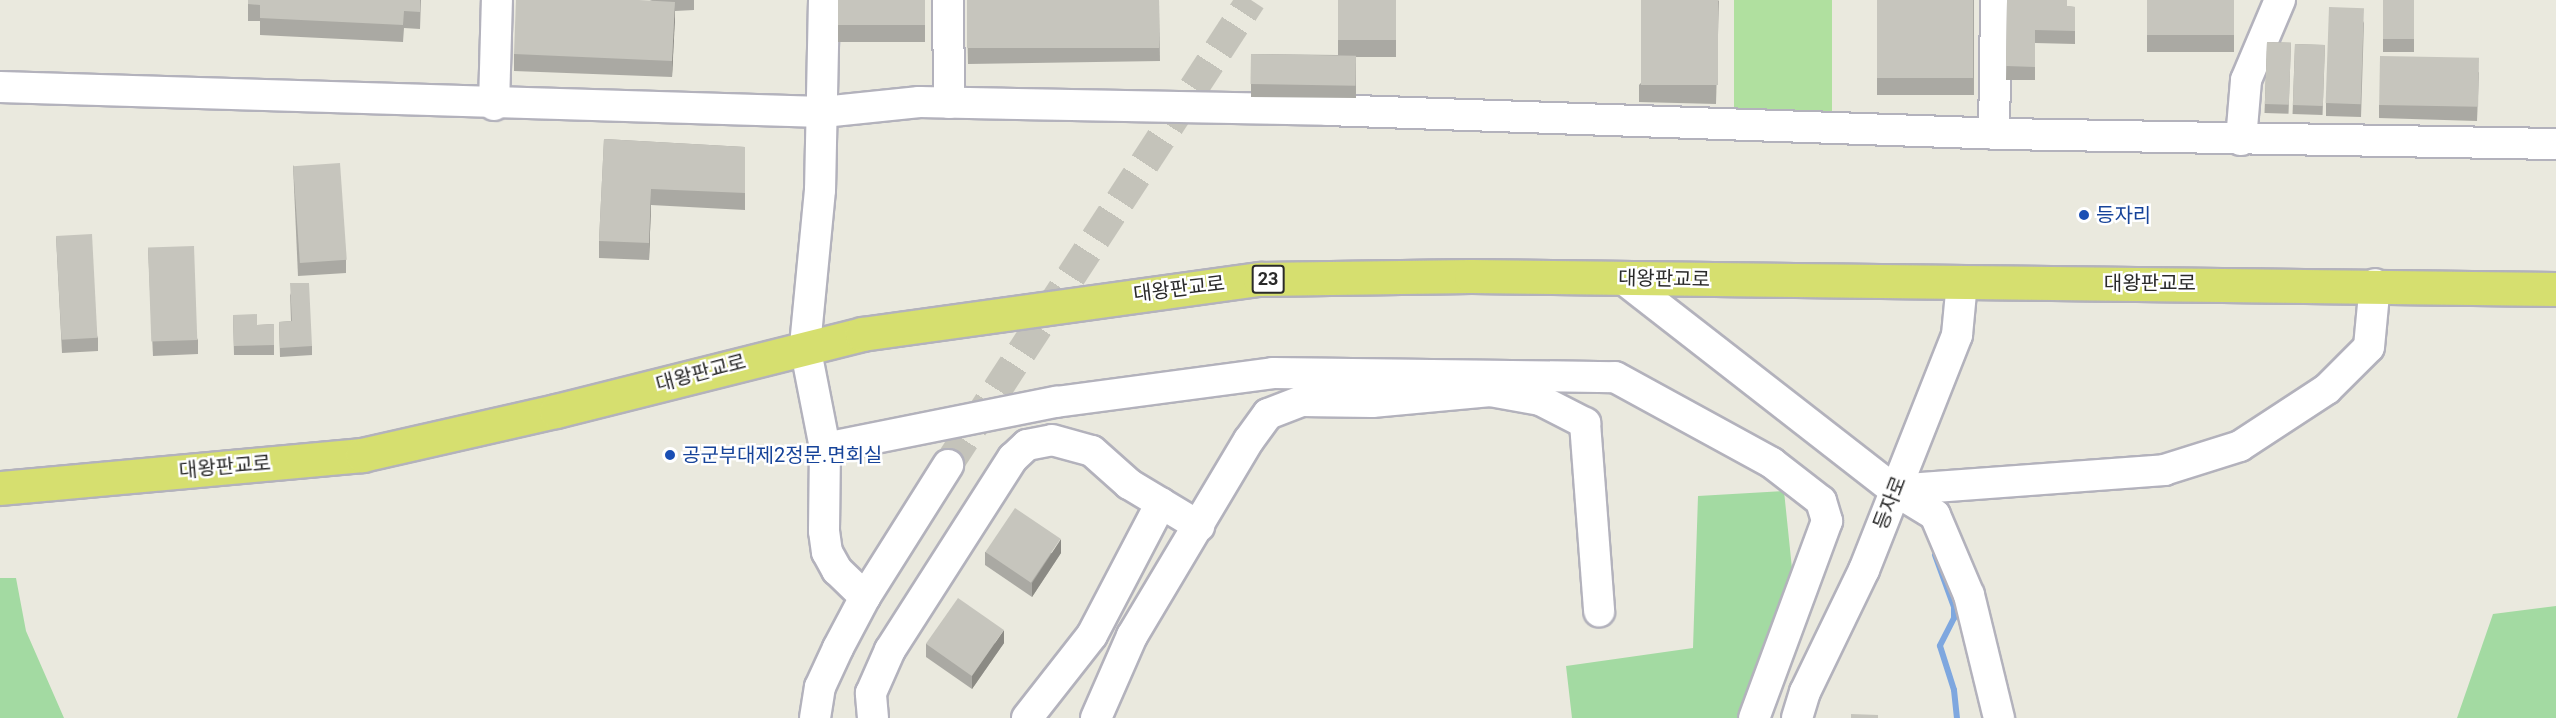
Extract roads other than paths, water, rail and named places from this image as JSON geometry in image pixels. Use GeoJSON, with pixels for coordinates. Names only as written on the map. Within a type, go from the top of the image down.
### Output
{"type":"FeatureCollection","features":[{"type":"Feature","properties":{"kind":"main road","name":"대왕판교로"},"geometry":{"type":"LineString","coordinates":[[0,488],[362,454],[556,411],[805,346],[1026,309],[1260,279],[1622,278],[2374,284],[2548,290]]}},
{"type":"Feature","properties":{"kind":"street"},"geometry":{"type":"LineString","coordinates":[[494,105],[497,0]]}},
{"type":"Feature","properties":{"kind":"street"},"geometry":{"type":"LineString","coordinates":[[824,0],[820,190],[805,346],[825,448],[824,531],[827,552],[837,570],[865,597]]}},
{"type":"Feature","properties":{"kind":"street"},"geometry":{"type":"LineString","coordinates":[[948,0],[949,103]]}},
{"type":"Feature","properties":{"kind":"street"},"geometry":{"type":"LineString","coordinates":[[1994,134],[1996,0]]}},
{"type":"Feature","properties":{"kind":"street"},"geometry":{"type":"LineString","coordinates":[[2241,140],[2246,80],[2280,0]]}},
{"type":"Feature","properties":{"kind":"street"},"geometry":{"type":"LineString","coordinates":[[0,87],[494,105],[823,112],[949,103],[1327,110],[1994,134],[2556,144]]}},
{"type":"Feature","properties":{"kind":"street"},"geometry":{"type":"LineString","coordinates":[[1622,278],[1894,490],[1935,516],[1957,562],[1972,605],[1999,718]]}},
{"type":"Feature","properties":{"kind":"street","name":"등자로"},"geometry":{"type":"LineString","coordinates":[[1797,718],[1805,692],[1864,570],[1957,335],[1962,282]]}},
{"type":"Feature","properties":{"kind":"street"},"geometry":{"type":"LineString","coordinates":[[1894,490],[2164,470],[2240,446],[2327,389],[2369,347],[2374,284]]}},
{"type":"Feature","properties":{"kind":"street"},"geometry":{"type":"LineString","coordinates":[[825,448],[1056,402],[1273,373],[1615,377],[1772,463],[1821,501],[1827,521],[1754,718]]}},
{"type":"Feature","properties":{"kind":"street"},"geometry":{"type":"LineString","coordinates":[[1096,718],[1132,636],[1268,414],[1302,401],[1372,402],[1490,391],[1540,400],[1585,423],[1599,611]]}},
{"type":"Feature","properties":{"kind":"street"},"geometry":{"type":"LineString","coordinates":[[873,718],[871,693],[890,650],[1013,458],[1027,445],[1052,440],[1092,451],[1130,484],[1199,526]]}},
{"type":"Feature","properties":{"kind":"street"},"geometry":{"type":"LineString","coordinates":[[815,718],[820,687],[865,597],[948,465]]}},
{"type":"Feature","properties":{"kind":"street"},"geometry":{"type":"LineString","coordinates":[[1027,718],[1092,635],[1161,503]]}},
{"type":"Feature","properties":{"kind":"waterway"},"geometry":{"type":"LineString","coordinates":[[1935,555],[1954,607],[1954,618],[1940,646],[1954,690],[1957,718]]}},
{"type":"Feature","properties":{"kind":"tunnel"},"geometry":{"type":"LineString","coordinates":[[948,465],[1251,0]]}},
{"type":"Feature","properties":{"kind":"place","name":"등자리"},"geometry":{"type":"Point","coordinates":[2084,215]}},
{"type":"Feature","properties":{"kind":"place","name":"공군부대제2정문.면회실"},"geometry":{"type":"Point","coordinates":[670,455]}}]}
